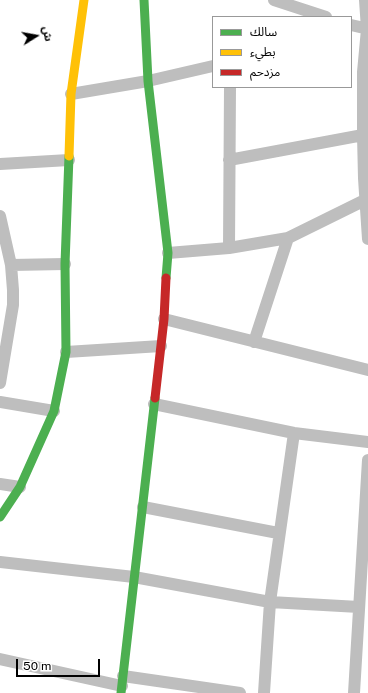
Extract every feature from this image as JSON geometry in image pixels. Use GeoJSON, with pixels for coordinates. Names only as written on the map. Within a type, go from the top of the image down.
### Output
{"type":"FeatureCollection","features":[{"type":"Feature","properties":{"kind":"street"},"geometry":{"type":"LineString","coordinates":[[0,517],[20,487],[54,411],[66,352],[65,264],[70,160],[71,94],[84,0]]}},
{"type":"Feature","properties":{"kind":"street"},"geometry":{"type":"LineString","coordinates":[[122,685],[164,319],[168,253],[148,81],[144,0]]}},
{"type":"Feature","properties":{"kind":"street"},"geometry":{"type":"LineString","coordinates":[[365,0],[367,29],[363,72],[366,116],[363,135],[368,239]]}},
{"type":"Feature","properties":{"kind":"street"},"geometry":{"type":"LineString","coordinates":[[278,1],[323,16]]}},
{"type":"Feature","properties":{"kind":"street"},"geometry":{"type":"LineString","coordinates":[[352,26],[367,29]]}},
{"type":"Feature","properties":{"kind":"street"},"geometry":{"type":"LineString","coordinates":[[71,94],[148,81],[212,66]]}},
{"type":"Feature","properties":{"kind":"street"},"geometry":{"type":"LineString","coordinates":[[228,248],[230,88]]}},
{"type":"Feature","properties":{"kind":"street"},"geometry":{"type":"LineString","coordinates":[[229,160],[363,135]]}},
{"type":"Feature","properties":{"kind":"street"},"geometry":{"type":"LineString","coordinates":[[0,164],[70,160]]}},
{"type":"Feature","properties":{"kind":"street"},"geometry":{"type":"LineString","coordinates":[[168,253],[228,248],[288,238],[365,200]]}},
{"type":"Feature","properties":{"kind":"street"},"geometry":{"type":"LineString","coordinates":[[0,216],[11,265],[13,306],[0,383]]}},
{"type":"Feature","properties":{"kind":"street"},"geometry":{"type":"LineString","coordinates":[[254,342],[288,238]]}},
{"type":"Feature","properties":{"kind":"street"},"geometry":{"type":"LineString","coordinates":[[11,265],[65,264]]}},
{"type":"Feature","properties":{"kind":"street"},"geometry":{"type":"LineString","coordinates":[[164,319],[368,370]]}},
{"type":"Feature","properties":{"kind":"street"},"geometry":{"type":"LineString","coordinates":[[66,352],[161,346]]}},
{"type":"Feature","properties":{"kind":"street"},"geometry":{"type":"LineString","coordinates":[[0,402],[54,411]]}},
{"type":"Feature","properties":{"kind":"street"},"geometry":{"type":"LineString","coordinates":[[154,404],[294,433],[368,442]]}},
{"type":"Feature","properties":{"kind":"street"},"geometry":{"type":"LineString","coordinates":[[264,693],[270,602],[278,532],[294,433]]}},
{"type":"Feature","properties":{"kind":"street"},"geometry":{"type":"LineString","coordinates":[[354,693],[368,460]]}},
{"type":"Feature","properties":{"kind":"street"},"geometry":{"type":"LineString","coordinates":[[0,484],[20,487]]}},
{"type":"Feature","properties":{"kind":"street"},"geometry":{"type":"LineString","coordinates":[[143,507],[278,532]]}},
{"type":"Feature","properties":{"kind":"street"},"geometry":{"type":"LineString","coordinates":[[0,562],[134,577],[270,602],[359,607]]}},
{"type":"Feature","properties":{"kind":"street"},"geometry":{"type":"LineString","coordinates":[[0,659],[122,685],[240,693]]}},
{"type":"Feature","properties":{"kind":"traffic: fast"},"geometry":{"type":"LineString","coordinates":[[144,0],[148,81],[168,253],[166,278]]}},
{"type":"Feature","properties":{"kind":"traffic: fast"},"geometry":{"type":"LineString","coordinates":[[0,517],[20,487],[54,411],[66,352],[65,264],[69,156]]}},
{"type":"Feature","properties":{"kind":"traffic: fast"},"geometry":{"type":"LineString","coordinates":[[121,693],[155,398]]}},
{"type":"Feature","properties":{"kind":"traffic: slow"},"geometry":{"type":"LineString","coordinates":[[69,156],[71,94],[84,0]]}},
{"type":"Feature","properties":{"kind":"traffic: jam"},"geometry":{"type":"LineString","coordinates":[[155,398],[164,319],[166,278]]}}]}
